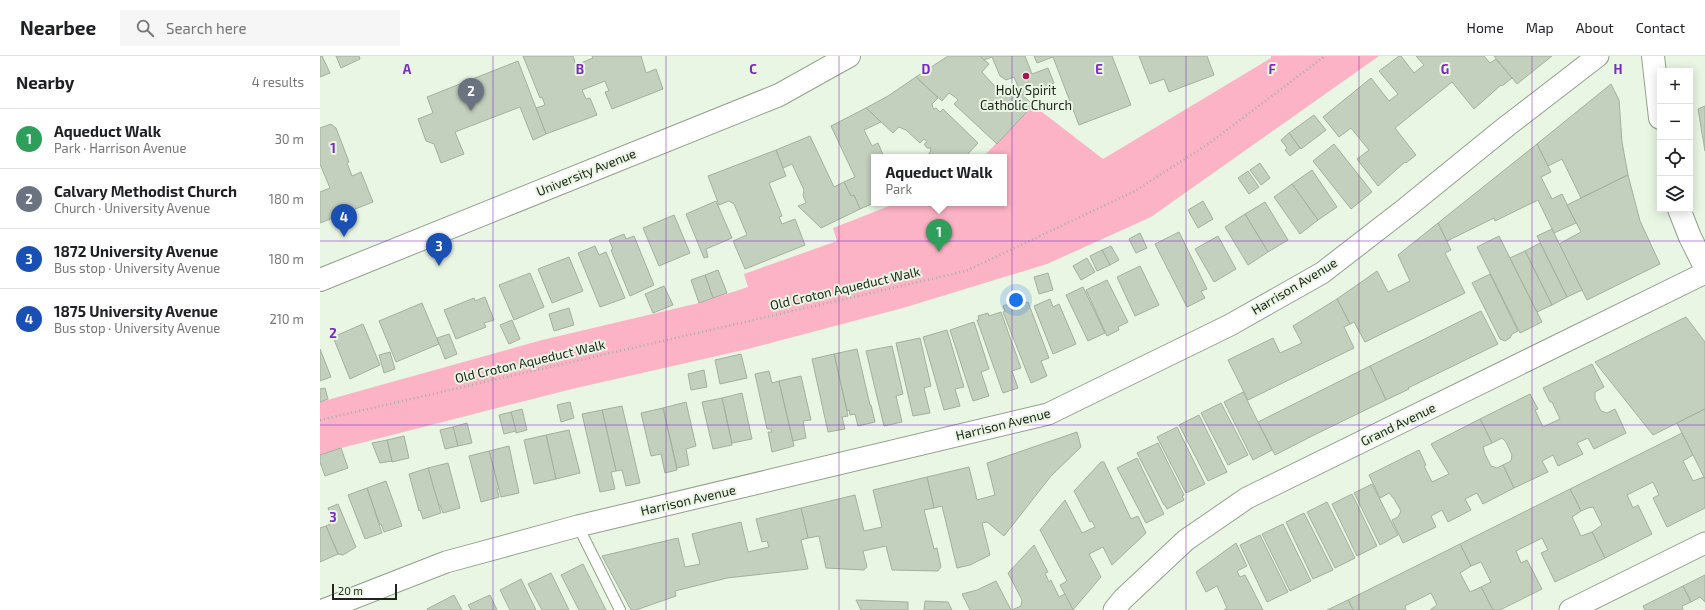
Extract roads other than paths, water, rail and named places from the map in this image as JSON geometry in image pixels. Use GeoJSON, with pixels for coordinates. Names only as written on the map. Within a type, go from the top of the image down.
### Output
{"type":"FeatureCollection","features":[{"type":"Feature","properties":{"kind":"main road","name":"University Avenue"},"geometry":{"type":"LineString","coordinates":[[320,280],[779,95],[848,56]]}},
{"type":"Feature","properties":{"kind":"main road"},"geometry":{"type":"LineString","coordinates":[[1653,56],[1658,104]]}},
{"type":"Feature","properties":{"kind":"main road"},"geometry":{"type":"LineString","coordinates":[[1680,212],[1690,237],[1705,267]]}},
{"type":"Feature","properties":{"kind":"street","name":"Harrison Avenue"},"geometry":{"type":"LineString","coordinates":[[323,610],[446,562],[578,526],[1048,414],[1230,325],[1322,273],[1406,208],[1507,126],[1598,56]]}},
{"type":"Feature","properties":{"kind":"street","name":"Grand Avenue"},"geometry":{"type":"LineString","coordinates":[[1114,610],[1123,599],[1186,540],[1247,498],[1705,272]]}},
{"type":"Feature","properties":{"kind":"street"},"geometry":{"type":"LineString","coordinates":[[1570,610],[1705,543]]}},
{"type":"Feature","properties":{"kind":"lane"},"geometry":{"type":"LineString","coordinates":[[578,526],[620,610]]}},
{"type":"Feature","properties":{"kind":"place","name":"Holy Spirit Catholic Church"},"geometry":{"type":"Point","coordinates":[1026,76]}},
{"type":"Feature","properties":{"kind":"place","name":"Calvary Methodist Church"},"geometry":{"type":"Point","coordinates":[471,111]}},
{"type":"Feature","properties":{"kind":"place","name":"1875 University Avenue"},"geometry":{"type":"Point","coordinates":[344,237]}},
{"type":"Feature","properties":{"kind":"place","name":"Aqueduct Walk"},"geometry":{"type":"Point","coordinates":[939,252]}},
{"type":"Feature","properties":{"kind":"place","name":"1872 University Avenue"},"geometry":{"type":"Point","coordinates":[439,266]}}]}
